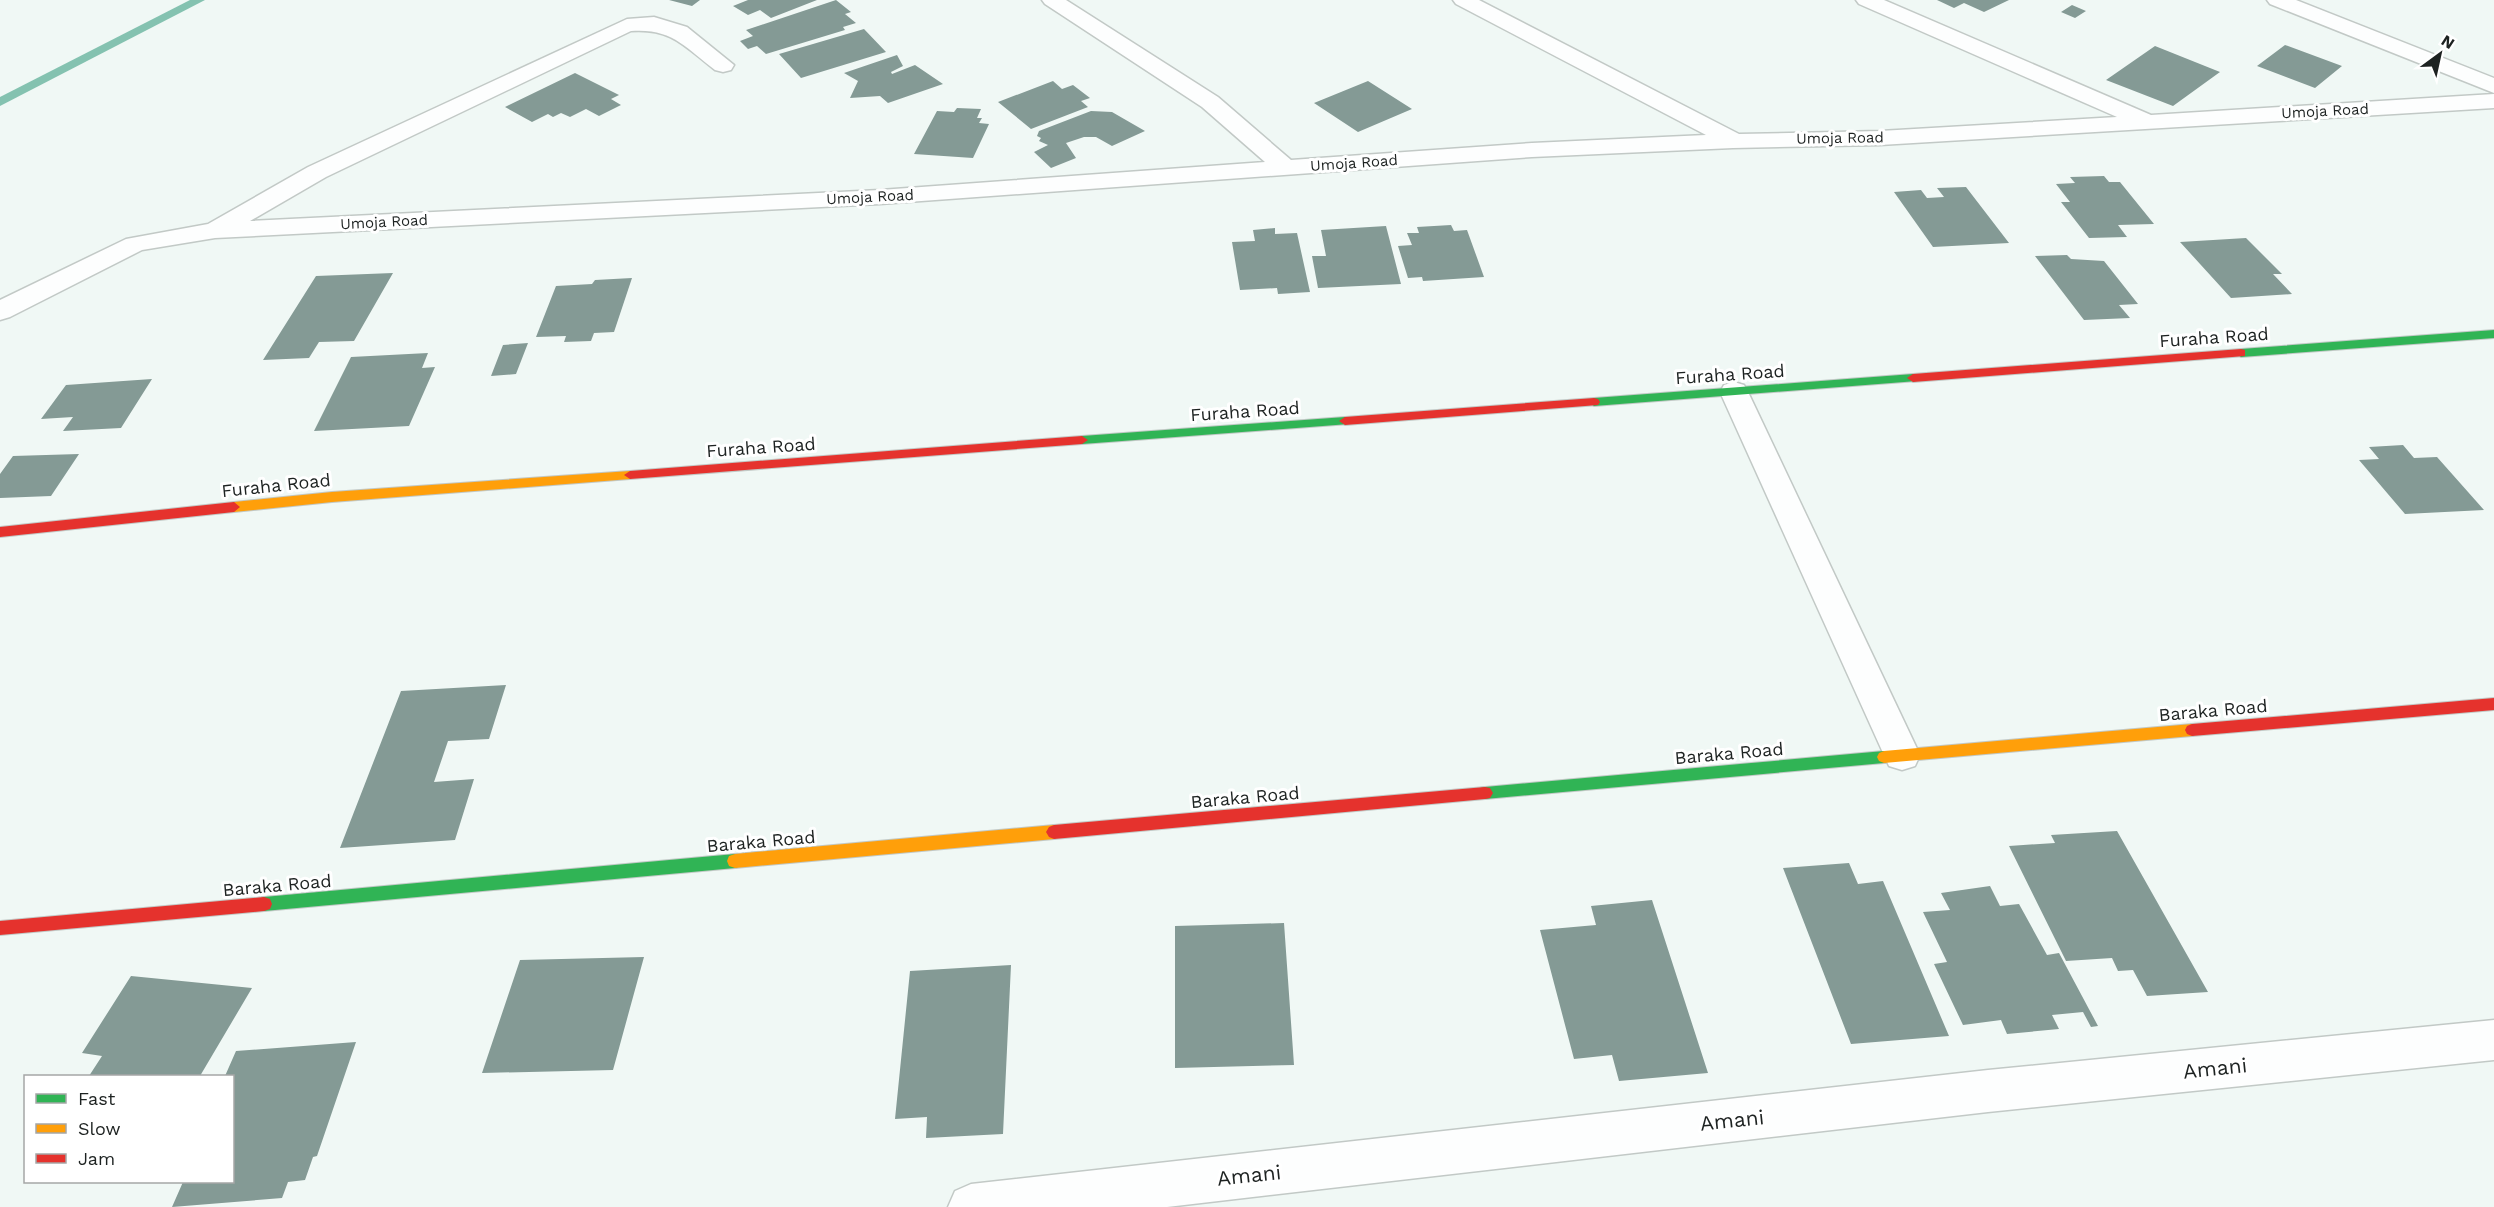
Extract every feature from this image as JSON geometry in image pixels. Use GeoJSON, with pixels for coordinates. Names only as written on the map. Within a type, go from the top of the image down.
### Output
{"type":"FeatureCollection","features":[{"type":"Feature","properties":{"kind":"street"},"geometry":{"type":"LineString","coordinates":[[1052,0],[1210,102],[1287,169]]}},
{"type":"Feature","properties":{"kind":"street"},"geometry":{"type":"LineString","coordinates":[[1463,0],[1733,141]]}},
{"type":"Feature","properties":{"kind":"street"},"geometry":{"type":"LineString","coordinates":[[1866,0],[2149,122]]}},
{"type":"Feature","properties":{"kind":"street"},"geometry":{"type":"LineString","coordinates":[[2277,0],[2494,86]]}},
{"type":"Feature","properties":{"kind":"street"},"geometry":{"type":"LineString","coordinates":[[0,311],[135,244],[215,230],[317,172],[627,25],[654,23],[679,32],[723,65]]}},
{"type":"Feature","properties":{"kind":"street","name":"Umoja Road"},"geometry":{"type":"LineString","coordinates":[[215,230],[880,197],[1532,150],[1733,141],[1880,138],[2494,102]]}},
{"type":"Feature","properties":{"kind":"street","name":"Furaha Road"},"geometry":{"type":"LineString","coordinates":[[0,532],[332,497],[2494,334]]}},
{"type":"Feature","properties":{"kind":"street"},"geometry":{"type":"LineString","coordinates":[[1734,392],[1902,755]]}},
{"type":"Feature","properties":{"kind":"street","name":"Baraka Road"},"geometry":{"type":"LineString","coordinates":[[0,928],[1902,755],[2494,704]]}},
{"type":"Feature","properties":{"kind":"street","name":"Amani"},"geometry":{"type":"LineString","coordinates":[[971,1207],[1988,1091],[2494,1040]]}},
{"type":"Feature","properties":{"kind":"building"},"geometry":{"type":"Polygon","coordinates":[[[669,0],[700,0],[692,6],[669,0]]]}},
{"type":"Feature","properties":{"kind":"building"},"geometry":{"type":"Polygon","coordinates":[[[748,0],[817,0],[771,18],[760,10],[748,15],[733,6],[748,0]]]}},
{"type":"Feature","properties":{"kind":"building"},"geometry":{"type":"Polygon","coordinates":[[[836,0],[851,12],[845,14],[856,23],[843,27],[845,30],[766,54],[757,46],[748,49],[740,41],[753,36],[746,30],[836,0]]]}},
{"type":"Feature","properties":{"kind":"building"},"geometry":{"type":"Polygon","coordinates":[[[1937,0],[2009,0],[1984,12],[1964,3],[1954,8],[1937,0]]]}},
{"type":"Feature","properties":{"kind":"building"},"geometry":{"type":"Polygon","coordinates":[[[2072,5],[2086,11],[2075,18],[2061,12],[2072,5]]]}},
{"type":"Feature","properties":{"kind":"building"},"geometry":{"type":"Polygon","coordinates":[[[864,29],[886,52],[801,78],[779,54],[864,29]]]}},
{"type":"Feature","properties":{"kind":"building"},"geometry":{"type":"Polygon","coordinates":[[[2285,45],[2342,66],[2315,88],[2257,66],[2285,45]]]}},
{"type":"Feature","properties":{"kind":"building"},"geometry":{"type":"Polygon","coordinates":[[[2155,46],[2220,72],[2173,106],[2106,80],[2155,46]]]}},
{"type":"Feature","properties":{"kind":"building"},"geometry":{"type":"Polygon","coordinates":[[[897,55],[903,66],[891,72],[892,74],[915,65],[943,84],[888,103],[880,96],[850,98],[858,81],[844,73],[897,55]]]}},
{"type":"Feature","properties":{"kind":"building"},"geometry":{"type":"Polygon","coordinates":[[[575,73],[619,95],[611,99],[621,105],[599,116],[586,109],[570,117],[561,113],[553,117],[548,114],[532,122],[505,107],[575,73]]]}},
{"type":"Feature","properties":{"kind":"building"},"geometry":{"type":"Polygon","coordinates":[[[1053,81],[1062,89],[1073,85],[1090,98],[1081,101],[1088,107],[1031,129],[998,102],[1053,81]]]}},
{"type":"Feature","properties":{"kind":"building"},"geometry":{"type":"Polygon","coordinates":[[[1368,81],[1412,109],[1358,132],[1314,103],[1368,81]]]}},
{"type":"Feature","properties":{"kind":"building"},"geometry":{"type":"Polygon","coordinates":[[[957,108],[981,109],[977,118],[982,118],[979,123],[989,124],[973,158],[914,154],[937,111],[954,112],[957,108]]]}},
{"type":"Feature","properties":{"kind":"building"},"geometry":{"type":"Polygon","coordinates":[[[1091,111],[1112,112],[1145,131],[1112,146],[1096,137],[1084,137],[1066,143],[1076,158],[1051,168],[1034,152],[1048,145],[1039,141],[1041,138],[1037,136],[1039,131],[1091,111]]]}},
{"type":"Feature","properties":{"kind":"building"},"geometry":{"type":"Polygon","coordinates":[[[2104,176],[2109,182],[2120,182],[2154,224],[2118,225],[2127,237],[2089,238],[2061,202],[2070,202],[2056,184],[2075,183],[2070,177],[2104,176]]]}},
{"type":"Feature","properties":{"kind":"building"},"geometry":{"type":"Polygon","coordinates":[[[1966,187],[2009,243],[1933,247],[1894,192],[1921,190],[1927,198],[1944,197],[1937,188],[1966,187]]]}},
{"type":"Feature","properties":{"kind":"building"},"geometry":{"type":"Polygon","coordinates":[[[1451,225],[1454,231],[1467,230],[1484,277],[1423,281],[1422,277],[1408,278],[1398,246],[1412,245],[1407,233],[1419,233],[1417,227],[1451,225]]]}},
{"type":"Feature","properties":{"kind":"building"},"geometry":{"type":"Polygon","coordinates":[[[1386,226],[1401,284],[1318,288],[1312,256],[1326,256],[1321,230],[1386,226]]]}},
{"type":"Feature","properties":{"kind":"building"},"geometry":{"type":"Polygon","coordinates":[[[1275,228],[1275,234],[1297,233],[1310,292],[1278,294],[1277,288],[1240,290],[1232,242],[1255,241],[1253,230],[1275,228]]]}},
{"type":"Feature","properties":{"kind":"building"},"geometry":{"type":"Polygon","coordinates":[[[2246,238],[2282,274],[2273,274],[2292,294],[2231,298],[2180,242],[2246,238]]]}},
{"type":"Feature","properties":{"kind":"building"},"geometry":{"type":"Polygon","coordinates":[[[2067,255],[2071,259],[2104,261],[2138,304],[2119,305],[2130,318],[2084,320],[2035,256],[2067,255]]]}},
{"type":"Feature","properties":{"kind":"building"},"geometry":{"type":"Polygon","coordinates":[[[393,273],[354,341],[319,342],[309,358],[263,360],[316,276],[393,273]]]}},
{"type":"Feature","properties":{"kind":"building"},"geometry":{"type":"Polygon","coordinates":[[[632,278],[614,332],[594,333],[591,341],[564,342],[566,336],[536,337],[556,286],[592,284],[595,280],[632,278]]]}},
{"type":"Feature","properties":{"kind":"building"},"geometry":{"type":"Polygon","coordinates":[[[528,343],[516,374],[491,376],[503,345],[528,343]]]}},
{"type":"Feature","properties":{"kind":"building"},"geometry":{"type":"Polygon","coordinates":[[[428,353],[422,368],[435,367],[409,426],[314,431],[351,357],[428,353]]]}},
{"type":"Feature","properties":{"kind":"building"},"geometry":{"type":"Polygon","coordinates":[[[152,379],[121,428],[63,431],[73,417],[41,419],[66,385],[152,379]]]}},
{"type":"Feature","properties":{"kind":"building"},"geometry":{"type":"Polygon","coordinates":[[[2403,445],[2414,458],[2437,457],[2484,510],[2405,514],[2359,460],[2379,459],[2369,447],[2403,445]]]}},
{"type":"Feature","properties":{"kind":"building"},"geometry":{"type":"Polygon","coordinates":[[[79,454],[51,496],[0,498],[0,474],[13,456],[79,454]]]}},
{"type":"Feature","properties":{"kind":"building"},"geometry":{"type":"Polygon","coordinates":[[[506,685],[489,739],[448,741],[434,782],[474,779],[455,840],[340,848],[401,691],[506,685]]]}},
{"type":"Feature","properties":{"kind":"building"},"geometry":{"type":"Polygon","coordinates":[[[2117,831],[2208,992],[2147,996],[2133,970],[2118,971],[2112,958],[2066,961],[2009,846],[2055,843],[2051,835],[2117,831]]]}},
{"type":"Feature","properties":{"kind":"building"},"geometry":{"type":"Polygon","coordinates":[[[1849,863],[1858,884],[1883,881],[1949,1036],[1851,1044],[1783,868],[1849,863]]]}},
{"type":"Feature","properties":{"kind":"building"},"geometry":{"type":"Polygon","coordinates":[[[1990,886],[2000,906],[2019,904],[2047,955],[2059,953],[2098,1026],[2091,1027],[2083,1012],[2052,1015],[2059,1029],[2007,1034],[2001,1020],[1963,1025],[1934,964],[1947,962],[1923,912],[1950,910],[1941,893],[1990,886]]]}},
{"type":"Feature","properties":{"kind":"building"},"geometry":{"type":"Polygon","coordinates":[[[1652,900],[1708,1073],[1619,1081],[1612,1055],[1574,1059],[1540,930],[1596,925],[1591,906],[1652,900]]]}},
{"type":"Feature","properties":{"kind":"building"},"geometry":{"type":"Polygon","coordinates":[[[1284,923],[1294,1065],[1175,1068],[1175,926],[1284,923]]]}},
{"type":"Feature","properties":{"kind":"building"},"geometry":{"type":"Polygon","coordinates":[[[644,957],[613,1070],[482,1073],[520,960],[644,957]]]}},
{"type":"Feature","properties":{"kind":"building"},"geometry":{"type":"Polygon","coordinates":[[[1011,965],[1003,1134],[926,1138],[927,1117],[895,1119],[910,971],[1011,965]]]}},
{"type":"Feature","properties":{"kind":"building"},"geometry":{"type":"Polygon","coordinates":[[[131,976],[252,988],[201,1075],[90,1075],[102,1056],[82,1053],[131,976]]]}},
{"type":"Feature","properties":{"kind":"building"},"geometry":{"type":"Polygon","coordinates":[[[356,1042],[317,1156],[313,1157],[305,1180],[288,1182],[282,1198],[172,1207],[183,1183],[234,1183],[234,1075],[225,1075],[236,1051],[356,1042]]]}},
{"type":"Feature","properties":{"kind":"waterway"},"geometry":{"type":"LineString","coordinates":[[0,102],[199,0]]}},
{"type":"Feature","properties":{"kind":"traffic: fast"},"geometry":{"type":"LineString","coordinates":[[2241,353],[2494,334]]}},
{"type":"Feature","properties":{"kind":"traffic: fast"},"geometry":{"type":"LineString","coordinates":[[1594,402],[1913,378]]}},
{"type":"Feature","properties":{"kind":"traffic: fast"},"geometry":{"type":"LineString","coordinates":[[1082,440],[1345,421]]}},
{"type":"Feature","properties":{"kind":"traffic: fast"},"geometry":{"type":"LineString","coordinates":[[1485,793],[1884,757]]}},
{"type":"Feature","properties":{"kind":"traffic: fast"},"geometry":{"type":"LineString","coordinates":[[264,904],[735,861]]}},
{"type":"Feature","properties":{"kind":"traffic: slow"},"geometry":{"type":"LineString","coordinates":[[234,507],[332,497],[630,475]]}},
{"type":"Feature","properties":{"kind":"traffic: slow"},"geometry":{"type":"LineString","coordinates":[[1884,757],[2192,730]]}},
{"type":"Feature","properties":{"kind":"traffic: slow"},"geometry":{"type":"LineString","coordinates":[[735,861],[1054,832]]}},
{"type":"Feature","properties":{"kind":"traffic: jam"},"geometry":{"type":"LineString","coordinates":[[1913,378],[2241,353]]}},
{"type":"Feature","properties":{"kind":"traffic: jam"},"geometry":{"type":"LineString","coordinates":[[1345,421],[1594,402]]}},
{"type":"Feature","properties":{"kind":"traffic: jam"},"geometry":{"type":"LineString","coordinates":[[630,475],[1082,440]]}},
{"type":"Feature","properties":{"kind":"traffic: jam"},"geometry":{"type":"LineString","coordinates":[[0,532],[234,507]]}},
{"type":"Feature","properties":{"kind":"traffic: jam"},"geometry":{"type":"LineString","coordinates":[[2192,730],[2494,704]]}},
{"type":"Feature","properties":{"kind":"traffic: jam"},"geometry":{"type":"LineString","coordinates":[[1054,832],[1485,793]]}},
{"type":"Feature","properties":{"kind":"traffic: jam"},"geometry":{"type":"LineString","coordinates":[[0,928],[264,904]]}}]}
